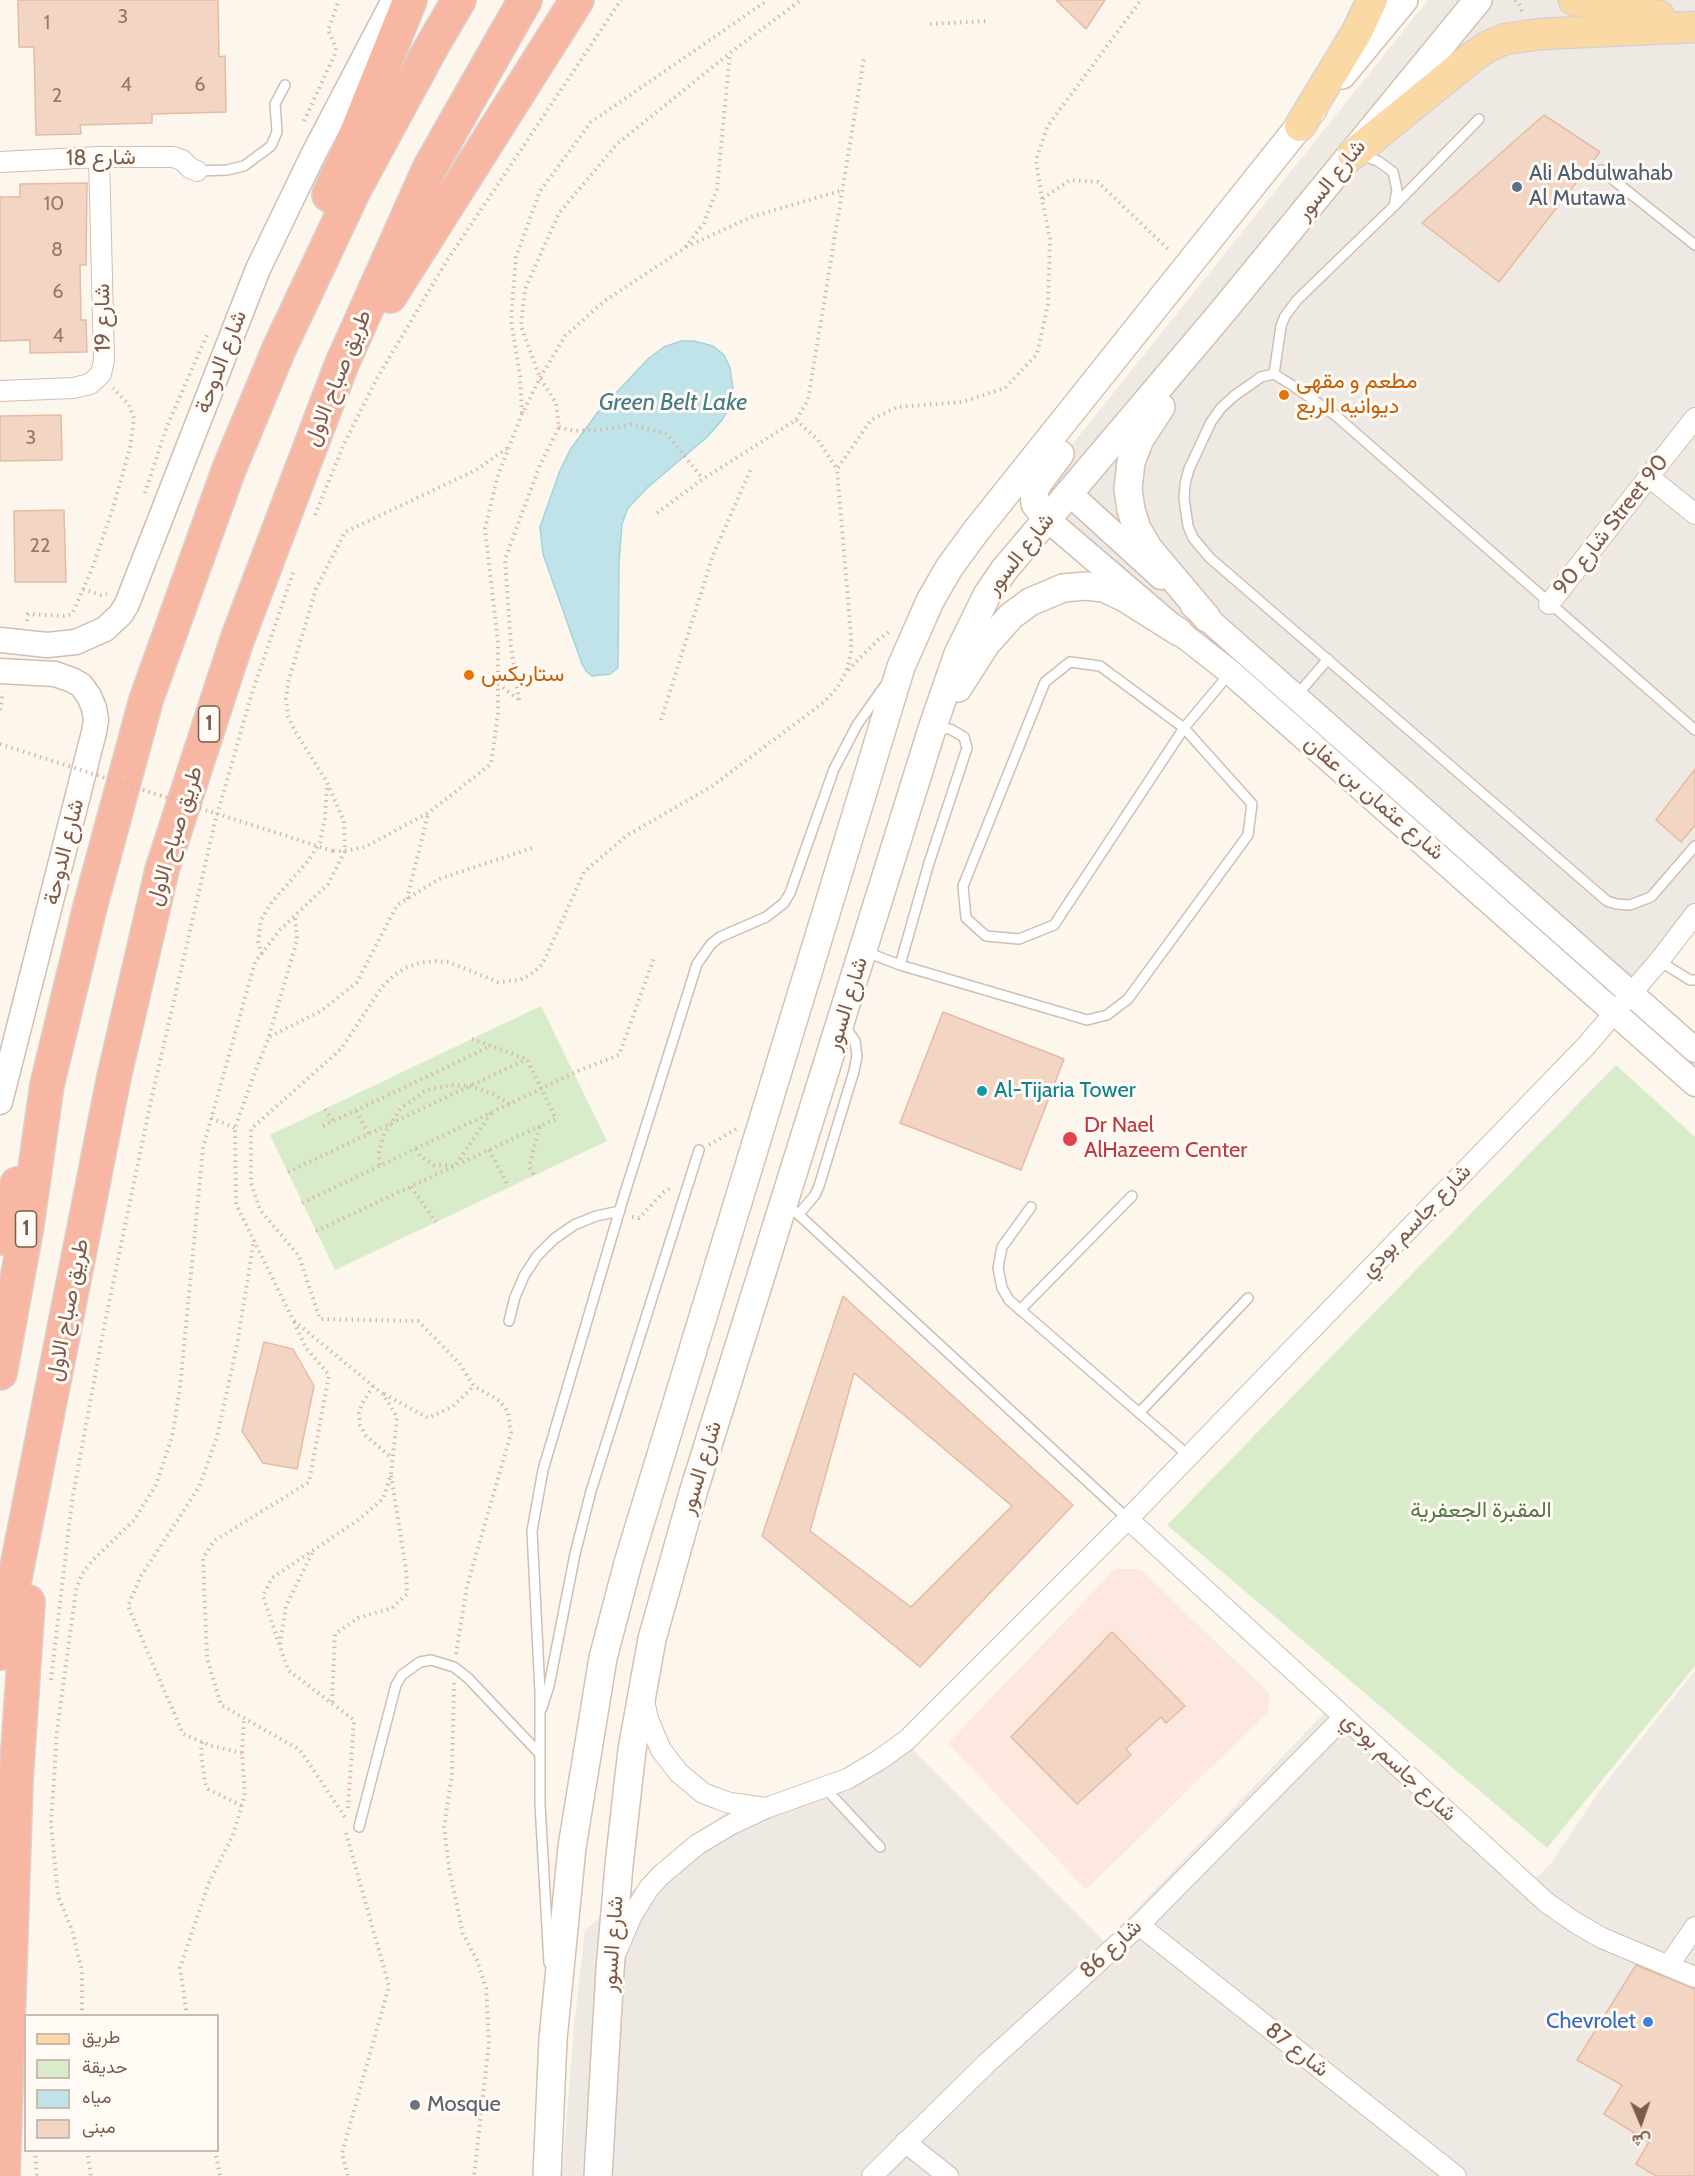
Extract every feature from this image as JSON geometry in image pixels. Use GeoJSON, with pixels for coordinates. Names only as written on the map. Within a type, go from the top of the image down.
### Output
{"type":"FeatureCollection","features":[{"type":"Feature","properties":{"kind":"highway"},"geometry":{"type":"LineString","coordinates":[[279,349],[301,258],[357,132],[410,0]]}},
{"type":"Feature","properties":{"kind":"highway","name":"1"},"geometry":{"type":"LineString","coordinates":[[0,1373],[27,1225],[47,1085],[90,907],[146,700],[229,469],[279,349],[354,190],[459,0]]}},
{"type":"Feature","properties":{"kind":"highway","name":"طريق صباح الاول"},"geometry":{"type":"LineString","coordinates":[[0,1653],[114,1077],[162,870],[237,640],[341,366],[429,169],[525,0]]}},
{"type":"Feature","properties":{"kind":"highway"},"geometry":{"type":"LineString","coordinates":[[341,366],[394,290],[577,0]]}},
{"type":"Feature","properties":{"kind":"highway"},"geometry":{"type":"LineString","coordinates":[[0,1238],[47,1085]]}},
{"type":"Feature","properties":{"kind":"highway"},"geometry":{"type":"LineString","coordinates":[[3,2176],[16,1780],[28,1602],[31,1495]]}},
{"type":"Feature","properties":{"kind":"highway"},"geometry":{"type":"LineString","coordinates":[[7,2064],[19,2176]]}},
{"type":"Feature","properties":{"kind":"main road"},"geometry":{"type":"LineString","coordinates":[[1300,126],[1357,32],[1372,0]]}},
{"type":"Feature","properties":{"kind":"main road","name":"شارع السور"},"geometry":{"type":"LineString","coordinates":[[547,2176],[553,2039],[572,1847],[603,1658],[628,1563],[901,667],[930,601],[949,568],[999,501],[1404,0]]}},
{"type":"Feature","properties":{"kind":"main road","name":"شارع السور"},"geometry":{"type":"LineString","coordinates":[[598,2176],[610,1970],[627,1791],[642,1693],[664,1593],[689,1504],[792,1208],[842,1022],[932,729],[958,654],[971,624],[1004,570],[1219,316],[1478,0]]}},
{"type":"Feature","properties":{"kind":"main road"},"geometry":{"type":"LineString","coordinates":[[1574,0],[1642,14],[1695,21]]}},
{"type":"Feature","properties":{"kind":"main road"},"geometry":{"type":"LineString","coordinates":[[1353,154],[1471,58],[1487,47],[1506,39],[1540,34],[1695,27]]}},
{"type":"Feature","properties":{"kind":"main road"},"geometry":{"type":"LineString","coordinates":[[1207,618],[1167,573],[1146,544],[1134,520],[1128,489],[1131,462],[1140,439],[1219,316]]}},
{"type":"Feature","properties":{"kind":"main road"},"geometry":{"type":"LineString","coordinates":[[1047,519],[1034,502],[1034,491],[1102,397],[1133,333]]}},
{"type":"Feature","properties":{"kind":"main road"},"geometry":{"type":"LineString","coordinates":[[999,501],[1019,485],[1031,480],[1041,479],[1069,493]]}},
{"type":"Feature","properties":{"kind":"main road"},"geometry":{"type":"LineString","coordinates":[[932,729],[986,644],[1002,625],[1020,608],[1052,591],[1074,586],[1104,588],[1125,598],[1179,632]]}},
{"type":"Feature","properties":{"kind":"street","name":"شارع الدوحة"},"geometry":{"type":"LineString","coordinates":[[0,640],[56,645],[85,640],[105,629],[121,614],[127,604],[258,269],[308,164],[394,0]]}},
{"type":"Feature","properties":{"kind":"street","name":"شارع 18"},"geometry":{"type":"LineString","coordinates":[[0,162],[99,157],[173,158],[182,160],[197,171]]}},
{"type":"Feature","properties":{"kind":"street","name":"شارع 19"},"geometry":{"type":"LineString","coordinates":[[0,391],[73,388],[90,384],[101,374],[104,360],[99,157]]}},
{"type":"Feature","properties":{"kind":"street","name":"شارع 90 Street 90"},"geometry":{"type":"LineString","coordinates":[[1549,604],[1695,418]]}},
{"type":"Feature","properties":{"kind":"street"},"geometry":{"type":"LineString","coordinates":[[1649,477],[1695,514]]}},
{"type":"Feature","properties":{"kind":"street","name":"شارع عثمان بن عفان"},"geometry":{"type":"LineString","coordinates":[[1069,493],[1695,1050]]}},
{"type":"Feature","properties":{"kind":"street","name":"شارع عثمان بن عفان"},"geometry":{"type":"LineString","coordinates":[[1047,519],[1179,632],[1230,672],[1695,1084]]}},
{"type":"Feature","properties":{"kind":"street","name":"شارع الدوحة"},"geometry":{"type":"LineString","coordinates":[[0,671],[55,674],[72,680],[81,685],[89,696],[96,720],[0,1102]]}},
{"type":"Feature","properties":{"kind":"street","name":"شارع جاسم بودي"},"geometry":{"type":"LineString","coordinates":[[610,1970],[632,1914],[640,1900],[661,1875],[708,1838],[766,1808],[846,1779],[907,1740],[1128,1519],[1586,1046],[1659,961],[1695,914]]}},
{"type":"Feature","properties":{"kind":"street","name":"شارع جاسم بودي"},"geometry":{"type":"LineString","coordinates":[[1128,1519],[1547,1903],[1602,1938],[1695,1977]]}},
{"type":"Feature","properties":{"kind":"street","name":"شارع جاسم بودي"},"geometry":{"type":"LineString","coordinates":[[642,1693],[654,1735],[661,1750],[679,1773],[703,1793],[730,1803],[766,1808]]}},
{"type":"Feature","properties":{"kind":"street","name":"شارع 86"},"geometry":{"type":"LineString","coordinates":[[872,2176],[987,2063],[1139,1925],[1344,1717]]}},
{"type":"Feature","properties":{"kind":"street","name":"شارع 87"},"geometry":{"type":"LineString","coordinates":[[1139,1925],[1456,2176]]}},
{"type":"Feature","properties":{"kind":"street"},"geometry":{"type":"LineString","coordinates":[[1668,1966],[1695,1927]]}},
{"type":"Feature","properties":{"kind":"street"},"geometry":{"type":"LineString","coordinates":[[905,2142],[948,2176]]}},
{"type":"Feature","properties":{"kind":"lane"},"geometry":{"type":"LineString","coordinates":[[197,171],[227,170],[244,166],[271,146],[277,132],[275,104],[285,85]]}},
{"type":"Feature","properties":{"kind":"lane"},"geometry":{"type":"LineString","coordinates":[[1274,374],[1281,326],[1290,308],[1479,119]]}},
{"type":"Feature","properties":{"kind":"lane"},"geometry":{"type":"LineString","coordinates":[[1353,154],[1378,161],[1393,172],[1397,190],[1394,206]]}},
{"type":"Feature","properties":{"kind":"lane"},"geometry":{"type":"LineString","coordinates":[[1601,170],[1695,245]]}},
{"type":"Feature","properties":{"kind":"lane"},"geometry":{"type":"LineString","coordinates":[[1695,730],[1335,415],[1274,374],[1261,377],[1247,385],[1221,408],[1211,422],[1192,462],[1185,484],[1184,499],[1188,526],[1193,538],[1210,558],[1607,901],[1630,905],[1651,897],[1695,846]]}},
{"type":"Feature","properties":{"kind":"lane"},"geometry":{"type":"LineString","coordinates":[[1296,697],[1328,659]]}},
{"type":"Feature","properties":{"kind":"lane"},"geometry":{"type":"LineString","coordinates":[[864,952],[900,965],[1087,1020],[1107,1015],[1128,999],[1248,835],[1252,804],[1184,728],[1100,666],[1070,662],[1045,682],[963,886],[966,918],[986,936],[1019,939],[1054,925],[1184,728],[1230,672]]}},
{"type":"Feature","properties":{"kind":"lane"},"geometry":{"type":"LineString","coordinates":[[553,2039],[540,1812],[541,1713],[532,1531],[543,1470],[697,963],[711,944],[720,937],[766,917],[784,903],[790,893],[834,769],[870,705],[901,667]]}},
{"type":"Feature","properties":{"kind":"lane"},"geometry":{"type":"LineString","coordinates":[[900,965],[929,863],[967,748],[964,736],[950,729],[932,729]]}},
{"type":"Feature","properties":{"kind":"lane"},"geometry":{"type":"LineString","coordinates":[[1659,961],[1690,980],[1695,980]]}},
{"type":"Feature","properties":{"kind":"lane"},"geometry":{"type":"LineString","coordinates":[[541,1713],[549,1686],[571,1575],[591,1491],[699,1150]]}},
{"type":"Feature","properties":{"kind":"lane"},"geometry":{"type":"LineString","coordinates":[[1020,1310],[1132,1196]]}},
{"type":"Feature","properties":{"kind":"lane"},"geometry":{"type":"LineString","coordinates":[[1031,1207],[1002,1247],[998,1268],[1002,1288],[1009,1300],[1189,1456]]}},
{"type":"Feature","properties":{"kind":"lane"},"geometry":{"type":"LineString","coordinates":[[792,1208],[1128,1519]]}},
{"type":"Feature","properties":{"kind":"lane"},"geometry":{"type":"LineString","coordinates":[[509,1321],[515,1297],[524,1276],[537,1256],[554,1239],[574,1225],[596,1216],[619,1214]]}},
{"type":"Feature","properties":{"kind":"lane"},"geometry":{"type":"LineString","coordinates":[[1139,1413],[1248,1298]]}},
{"type":"Feature","properties":{"kind":"lane"},"geometry":{"type":"LineString","coordinates":[[358,1827],[396,1685],[402,1675],[420,1662],[431,1659],[454,1667],[468,1678],[540,1754]]}},
{"type":"Feature","properties":{"kind":"lane"},"geometry":{"type":"LineString","coordinates":[[825,1788],[880,1847]]}},
{"type":"Feature","properties":{"kind":"path"},"geometry":{"type":"LineString","coordinates":[[312,523],[344,444],[382,370],[446,262],[621,0]]}},
{"type":"Feature","properties":{"kind":"path"},"geometry":{"type":"LineString","coordinates":[[522,414],[520,376],[511,320],[514,278],[516,257],[540,191],[591,122],[768,0]]}},
{"type":"Feature","properties":{"kind":"path"},"geometry":{"type":"LineString","coordinates":[[498,683],[519,700],[511,646],[506,559],[540,465],[559,427],[556,403],[540,378],[521,326],[525,289],[559,213],[617,144],[730,53],[801,0]]}},
{"type":"Feature","properties":{"kind":"path"},"geometry":{"type":"LineString","coordinates":[[837,469],[871,420],[897,407],[962,402],[1005,388],[1037,354],[1048,304],[1050,239],[1036,160],[1047,127],[1141,0]]}},
{"type":"Feature","properties":{"kind":"path"},"geometry":{"type":"LineString","coordinates":[[930,24],[987,21]]}},
{"type":"Feature","properties":{"kind":"path"},"geometry":{"type":"LineString","coordinates":[[685,248],[704,223],[717,189],[730,53]]}},
{"type":"Feature","properties":{"kind":"path"},"geometry":{"type":"LineString","coordinates":[[657,513],[703,479],[796,420],[808,400],[864,58]]}},
{"type":"Feature","properties":{"kind":"path"},"geometry":{"type":"LineString","coordinates":[[1042,199],[1070,180],[1098,182],[1187,267]]}},
{"type":"Feature","properties":{"kind":"path"},"geometry":{"type":"LineString","coordinates":[[0,744],[333,850],[345,851],[365,847],[428,813],[491,764],[498,714],[498,642],[485,529],[498,475],[522,414],[565,336],[603,302],[685,248],[751,217],[843,190]]}},
{"type":"Feature","properties":{"kind":"path"},"geometry":{"type":"LineString","coordinates":[[25,643],[28,614],[64,616],[72,614],[92,569],[130,448],[134,418],[129,405],[101,374]]}},
{"type":"Feature","properties":{"kind":"path"},"geometry":{"type":"LineString","coordinates":[[474,2176],[489,2043],[486,1988],[477,1960],[463,1934],[449,1868],[444,1827],[452,1775],[454,1667],[467,1587],[511,1433],[510,1419],[504,1406],[474,1386],[459,1362],[418,1321],[321,1319],[299,1256],[260,1210],[251,1183],[251,1129],[341,1049],[382,987],[405,968],[419,963],[449,962],[498,982],[520,980],[530,975],[545,959],[584,872],[626,836],[711,787],[814,709],[837,688],[846,672],[851,654],[851,635],[837,469],[818,440],[796,420]]}},
{"type":"Feature","properties":{"kind":"path"},"geometry":{"type":"LineString","coordinates":[[559,427],[573,431],[632,425],[667,434],[703,479]]}},
{"type":"Feature","properties":{"kind":"path"},"geometry":{"type":"LineString","coordinates":[[82,2014],[82,1971],[72,1930],[58,1896],[51,1824],[57,1731],[76,1590],[82,1574],[92,1561],[134,1520],[156,1485],[172,1437],[180,1388],[203,1148],[255,962],[280,930],[328,884],[345,851],[344,821],[327,782],[288,716],[286,699],[288,683],[316,590],[345,532],[476,470],[509,447]]}},
{"type":"Feature","properties":{"kind":"path"},"geometry":{"type":"LineString","coordinates":[[661,720],[713,555],[751,469]]}},
{"type":"Feature","properties":{"kind":"path"},"geometry":{"type":"LineString","coordinates":[[50,1689],[72,1501],[104,1327],[152,1096],[214,826],[252,693],[296,564]]}},
{"type":"Feature","properties":{"kind":"path"},"geometry":{"type":"LineString","coordinates":[[846,672],[879,639],[890,632],[903,630],[915,632]]}},
{"type":"Feature","properties":{"kind":"path"},"geometry":{"type":"LineString","coordinates":[[262,954],[258,944],[261,920],[272,902],[296,876],[320,842],[325,818],[327,782]]}},
{"type":"Feature","properties":{"kind":"path"},"geometry":{"type":"LineString","coordinates":[[407,899],[428,813]]}},
{"type":"Feature","properties":{"kind":"path"},"geometry":{"type":"LineString","coordinates":[[269,1037],[321,1011],[357,982],[397,905],[439,879],[532,848]]}},
{"type":"Feature","properties":{"kind":"path"},"geometry":{"type":"LineString","coordinates":[[295,915],[297,940],[269,1037],[235,1128],[236,1204],[306,1348],[329,1375],[309,1482],[214,1541],[203,1558],[207,1658],[221,1705],[300,1750],[347,1821]]}},
{"type":"Feature","properties":{"kind":"path"},"geometry":{"type":"LineString","coordinates":[[302,1203],[619,1054],[654,958]]}},
{"type":"Feature","properties":{"kind":"path"},"geometry":{"type":"LineString","coordinates":[[316,1231],[556,1119],[527,1059],[472,1039]]}},
{"type":"Feature","properties":{"kind":"path"},"geometry":{"type":"LineString","coordinates":[[323,1126],[492,1046]]}},
{"type":"Feature","properties":{"kind":"path"},"geometry":{"type":"LineString","coordinates":[[288,1172],[527,1059]]}},
{"type":"Feature","properties":{"kind":"path"},"geometry":{"type":"LineString","coordinates":[[380,1166],[379,1152],[384,1134],[401,1108],[426,1090],[452,1085],[470,1086],[493,1094],[509,1104]]}},
{"type":"Feature","properties":{"kind":"path"},"geometry":{"type":"LineString","coordinates":[[325,1109],[333,1121]]}},
{"type":"Feature","properties":{"kind":"path"},"geometry":{"type":"LineString","coordinates":[[356,1110],[369,1134]]}},
{"type":"Feature","properties":{"kind":"path"},"geometry":{"type":"LineString","coordinates":[[455,1166],[492,1113]]}},
{"type":"Feature","properties":{"kind":"path"},"geometry":{"type":"LineString","coordinates":[[699,1150],[766,1113]]}},
{"type":"Feature","properties":{"kind":"path"},"geometry":{"type":"LineString","coordinates":[[212,1118],[235,1128]]}},
{"type":"Feature","properties":{"kind":"path"},"geometry":{"type":"LineString","coordinates":[[534,1175],[529,1166],[540,1126]]}},
{"type":"Feature","properties":{"kind":"path"},"geometry":{"type":"LineString","coordinates":[[416,1149],[420,1156],[434,1165],[455,1166]]}},
{"type":"Feature","properties":{"kind":"path"},"geometry":{"type":"LineString","coordinates":[[489,1150],[509,1187]]}},
{"type":"Feature","properties":{"kind":"path"},"geometry":{"type":"LineString","coordinates":[[619,1214],[639,1218],[664,1192],[691,1176]]}},
{"type":"Feature","properties":{"kind":"path"},"geometry":{"type":"LineString","coordinates":[[411,1187],[436,1222]]}},
{"type":"Feature","properties":{"kind":"path"},"geometry":{"type":"LineString","coordinates":[[242,1753],[183,1734],[128,1606],[141,1576],[199,1487],[217,1437],[237,1346],[254,1240]]}},
{"type":"Feature","properties":{"kind":"path"},"geometry":{"type":"LineString","coordinates":[[293,1320],[383,1394],[428,1418],[452,1407],[474,1386]]}},
{"type":"Feature","properties":{"kind":"path"},"geometry":{"type":"LineString","coordinates":[[373,1386],[365,1395],[359,1413],[360,1425],[366,1436],[393,1458]]}},
{"type":"Feature","properties":{"kind":"path"},"geometry":{"type":"LineString","coordinates":[[348,2176],[342,2152],[389,1986],[346,1833],[354,1720],[288,1670],[263,1596],[272,1578],[383,1499],[391,1474],[397,1417],[383,1394]]}},
{"type":"Feature","properties":{"kind":"path"},"geometry":{"type":"LineString","coordinates":[[332,1703],[335,1634],[358,1618],[392,1608],[407,1594],[406,1569],[391,1474]]}},
{"type":"Feature","properties":{"kind":"path"},"geometry":{"type":"LineString","coordinates":[[279,1646],[286,1606],[314,1550]]}},
{"type":"Feature","properties":{"kind":"path"},"geometry":{"type":"LineString","coordinates":[[187,2014],[180,1968],[208,1885],[233,1836],[245,1795],[242,1753],[244,1718]]}},
{"type":"Feature","properties":{"kind":"path"},"geometry":{"type":"LineString","coordinates":[[202,1742],[202,1769],[208,1789],[242,1806]]}},
{"type":"Feature","properties":{"kind":"path"},"geometry":{"type":"LineString","coordinates":[[35,2152],[37,2176]]}},
{"type":"Feature","properties":{"kind":"path"},"geometry":{"type":"LineString","coordinates":[[87,2152],[91,2176]]}},
{"type":"Feature","properties":{"kind":"path"},"geometry":{"type":"LineString","coordinates":[[215,2152],[220,2176]]}},
{"type":"Feature","properties":{"kind":"shaded area"},"geometry":{"type":"Polygon","coordinates":[[[1428,0],[1695,0],[1695,906],[1617,998],[1035,491],[1428,0]]]}},
{"type":"Feature","properties":{"kind":"shaded area"},"geometry":{"type":"Polygon","coordinates":[[[1115,1569],[1140,1569],[1269,1693],[1268,1712],[1086,1890],[948,1743],[1115,1569]]]}},
{"type":"Feature","properties":{"kind":"shaded area"},"geometry":{"type":"Polygon","coordinates":[[[1695,1671],[1695,2176],[562,2176],[574,2026],[585,1930],[729,1809],[823,1784],[900,1737],[1105,1942],[1330,1707],[1533,1881],[1553,1861],[1600,1790],[1695,1671]]]}},
{"type":"Feature","properties":{"kind":"green space"},"geometry":{"type":"Polygon","coordinates":[[[541,1006],[607,1141],[335,1270],[270,1135],[541,1006]]]}},
{"type":"Feature","properties":{"kind":"green space","name":"المقبرة الجعفرية"},"geometry":{"type":"Polygon","coordinates":[[[1616,1065],[1695,1137],[1695,1666],[1547,1848],[1167,1525],[1616,1065]]]}},
{"type":"Feature","properties":{"kind":"water","name":"Green Belt Lake"},"geometry":{"type":"Polygon","coordinates":[[[681,341],[694,341],[713,346],[724,355],[730,368],[733,388],[731,405],[707,437],[647,488],[628,508],[622,524],[619,561],[618,668],[610,674],[592,676],[582,664],[543,554],[540,527],[559,473],[570,450],[598,412],[649,358],[664,347],[681,341]]]}},
{"type":"Feature","properties":{"kind":"building"},"geometry":{"type":"Polygon","coordinates":[[[18,0],[218,0],[219,57],[225,56],[226,112],[152,114],[152,123],[80,125],[81,134],[36,135],[34,47],[19,47],[18,0]]]}},
{"type":"Feature","properties":{"kind":"building"},"geometry":{"type":"Polygon","coordinates":[[[1056,0],[1105,0],[1086,29],[1056,0]]]}},
{"type":"Feature","properties":{"kind":"building","name":"Ali Abdulwahab Al Mutawa"},"geometry":{"type":"Polygon","coordinates":[[[1544,115],[1600,152],[1499,282],[1422,223],[1544,115]]]}},
{"type":"Feature","properties":{"kind":"building"},"geometry":{"type":"Polygon","coordinates":[[[87,183],[86,265],[80,265],[81,320],[86,320],[87,352],[30,353],[30,340],[0,341],[0,197],[20,197],[20,184],[87,183]]]}},
{"type":"Feature","properties":{"kind":"building"},"geometry":{"type":"Polygon","coordinates":[[[61,415],[62,460],[0,461],[0,416],[61,415]]]}},
{"type":"Feature","properties":{"kind":"building"},"geometry":{"type":"Polygon","coordinates":[[[64,510],[66,582],[15,582],[14,511],[64,510]]]}},
{"type":"Feature","properties":{"kind":"building"},"geometry":{"type":"Polygon","coordinates":[[[1695,769],[1695,825],[1681,842],[1656,820],[1695,769]]]}},
{"type":"Feature","properties":{"kind":"building","name":"Al-Tijaria Tower"},"geometry":{"type":"Polygon","coordinates":[[[943,1012],[1064,1059],[1021,1170],[900,1123],[943,1012]]]}},
{"type":"Feature","properties":{"kind":"building"},"geometry":{"type":"Polygon","coordinates":[[[843,1296],[1073,1505],[920,1667],[762,1536],[843,1296]],[[854,1373],[810,1531],[911,1607],[1012,1506],[854,1373]]]}},
{"type":"Feature","properties":{"kind":"building"},"geometry":{"type":"Polygon","coordinates":[[[264,1342],[293,1349],[314,1386],[297,1469],[263,1463],[242,1431],[264,1342]]]}},
{"type":"Feature","properties":{"kind":"building"},"geometry":{"type":"Polygon","coordinates":[[[1112,1632],[1185,1706],[1166,1723],[1161,1717],[1126,1749],[1131,1755],[1077,1804],[1011,1737],[1112,1632]]]}},
{"type":"Feature","properties":{"kind":"building","name":"Chevrolet"},"geometry":{"type":"Polygon","coordinates":[[[1636,1965],[1695,1989],[1695,2176],[1656,2176],[1636,2164],[1649,2142],[1604,2114],[1622,2085],[1577,2060],[1636,1965]]]}},
{"type":"Feature","properties":{"kind":"place","name":"Ali Abdulwahab Al Mutawa"},"geometry":{"type":"Point","coordinates":[1517,187]}},
{"type":"Feature","properties":{"kind":"place","name":"مطعم و مقهى ديوانيه الربع"},"geometry":{"type":"Point","coordinates":[1284,395]}},
{"type":"Feature","properties":{"kind":"place","name":"ستاربكس"},"geometry":{"type":"Point","coordinates":[469,675]}},
{"type":"Feature","properties":{"kind":"place","name":"Al-Tijaria Tower"},"geometry":{"type":"Point","coordinates":[982,1091]}},
{"type":"Feature","properties":{"kind":"place","name":"Dr Nael AlHazeem Center"},"geometry":{"type":"Point","coordinates":[1070,1139]}},
{"type":"Feature","properties":{"kind":"place","name":"Chevrolet"},"geometry":{"type":"Point","coordinates":[1648,2022]}},
{"type":"Feature","properties":{"kind":"place","name":"Mosque"},"geometry":{"type":"Point","coordinates":[415,2105]}}]}
